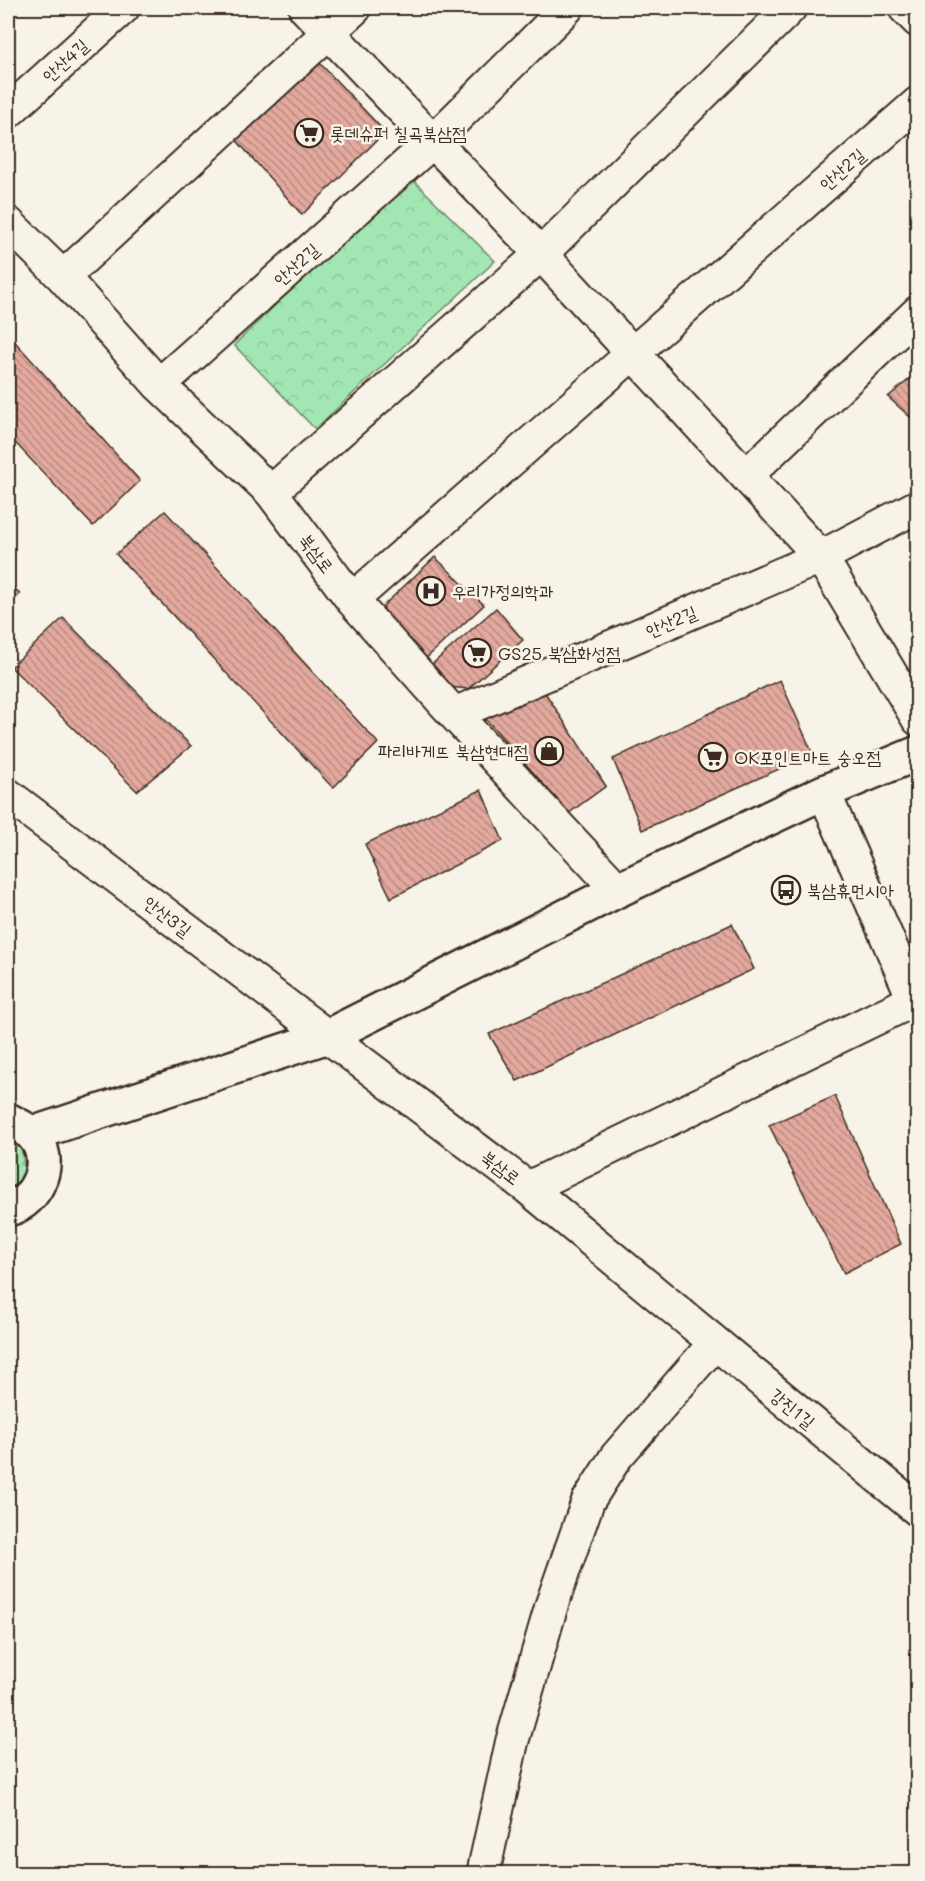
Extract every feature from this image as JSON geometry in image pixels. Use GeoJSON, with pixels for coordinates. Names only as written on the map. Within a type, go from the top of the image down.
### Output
{"type":"FeatureCollection","features":[{"type":"Feature","properties":{"kind":"street","name":"안산4길"},"geometry":{"type":"LineString","coordinates":[[8,112],[123,8]]}},
{"type":"Feature","properties":{"kind":"street"},"geometry":{"type":"LineString","coordinates":[[305,8],[541,254],[821,557],[918,719]]}},
{"type":"Feature","properties":{"kind":"street"},"geometry":{"type":"LineString","coordinates":[[63,277],[355,8]]}},
{"type":"Feature","properties":{"kind":"street","name":"안산2길"},"geometry":{"type":"LineString","coordinates":[[159,385],[432,142],[567,8]]}},
{"type":"Feature","properties":{"kind":"street"},"geometry":{"type":"LineString","coordinates":[[271,492],[541,254],[790,8]]}},
{"type":"Feature","properties":{"kind":"street"},"geometry":{"type":"LineString","coordinates":[[905,8],[918,21]]}},
{"type":"Feature","properties":{"kind":"street","name":"안산2길"},"geometry":{"type":"LineString","coordinates":[[352,600],[918,103]]}},
{"type":"Feature","properties":{"kind":"street","name":"북삼로"},"geometry":{"type":"LineString","coordinates":[[8,223],[63,277],[159,385],[271,492],[352,600],[454,714],[618,890]]}},
{"type":"Feature","properties":{"kind":"street"},"geometry":{"type":"LineString","coordinates":[[746,476],[918,312]]}},
{"type":"Feature","properties":{"kind":"street","name":"안산2길"},"geometry":{"type":"LineString","coordinates":[[454,714],[821,557],[918,506]]}},
{"type":"Feature","properties":{"kind":"street"},"geometry":{"type":"LineString","coordinates":[[20,1127],[101,1112],[328,1036],[618,890],[824,792],[918,753]]}},
{"type":"Feature","properties":{"kind":"street"},"geometry":{"type":"LineString","coordinates":[[528,1188],[916,999],[824,792]]}},
{"type":"Feature","properties":{"kind":"street","name":"안산3길"},"geometry":{"type":"LineString","coordinates":[[8,795],[328,1036]]}},
{"type":"Feature","properties":{"kind":"street","name":"북삼로"},"geometry":{"type":"LineString","coordinates":[[328,1036],[528,1188],[670,1304]]}},
{"type":"Feature","properties":{"kind":"street"},"geometry":{"type":"LineString","coordinates":[[8,1209],[27,1200],[75,1129],[101,1112]]}},
{"type":"Feature","properties":{"kind":"street"},"geometry":{"type":"LineString","coordinates":[[20,1127],[39,1147],[43,1161],[42,1175]]}},
{"type":"Feature","properties":{"kind":"street","name":"강진1길"},"geometry":{"type":"LineString","coordinates":[[670,1304],[714,1344],[918,1510]]}},
{"type":"Feature","properties":{"kind":"street"},"geometry":{"type":"LineString","coordinates":[[483,1874],[512,1743],[552,1604],[588,1501],[616,1456],[714,1344]]}},
{"type":"Feature","properties":{"kind":"green space"},"geometry":{"type":"Polygon","coordinates":[[[409,176],[495,261],[315,429],[234,345],[409,176]]]}},
{"type":"Feature","properties":{"kind":"green space"},"geometry":{"type":"Polygon","coordinates":[[[8,1141],[20,1147],[24,1160],[24,1171],[19,1181],[8,1189],[8,1141]]]}},
{"type":"Feature","properties":{"kind":"building","name":"롯데슈퍼 칠곡북삼점"},"geometry":{"type":"Polygon","coordinates":[[[312,55],[385,132],[302,215],[232,135],[312,55]]]}},
{"type":"Feature","properties":{"kind":"building"},"geometry":{"type":"Polygon","coordinates":[[[8,334],[140,481],[93,526],[8,435],[8,334]]]}},
{"type":"Feature","properties":{"kind":"building"},"geometry":{"type":"Polygon","coordinates":[[[918,372],[918,424],[888,397],[918,372]]]}},
{"type":"Feature","properties":{"kind":"building"},"geometry":{"type":"Polygon","coordinates":[[[165,511],[378,743],[333,788],[116,554],[165,511]]]}},
{"type":"Feature","properties":{"kind":"building"},"geometry":{"type":"Polygon","coordinates":[[[435,557],[484,605],[422,662],[382,623],[384,605],[435,557]]]}},
{"type":"Feature","properties":{"kind":"building"},"geometry":{"type":"Polygon","coordinates":[[[8,581],[20,594],[8,606],[8,581]]]}},
{"type":"Feature","properties":{"kind":"building","name":"GS25 북삼화성점"},"geometry":{"type":"Polygon","coordinates":[[[496,608],[523,640],[468,689],[449,687],[430,666],[496,608]]]}},
{"type":"Feature","properties":{"kind":"building"},"geometry":{"type":"Polygon","coordinates":[[[63,618],[191,746],[137,791],[11,667],[63,618]]]}},
{"type":"Feature","properties":{"kind":"building","name":"OK포인트마트 숭오점"},"geometry":{"type":"Polygon","coordinates":[[[780,680],[813,754],[642,830],[613,759],[780,680]]]}},
{"type":"Feature","properties":{"kind":"building","name":"파리바게뜨 북삼현대점"},"geometry":{"type":"Polygon","coordinates":[[[544,691],[606,786],[569,813],[483,716],[544,691]]]}},
{"type":"Feature","properties":{"kind":"building"},"geometry":{"type":"Polygon","coordinates":[[[481,790],[503,841],[391,898],[365,844],[481,790]]]}},
{"type":"Feature","properties":{"kind":"building"},"geometry":{"type":"Polygon","coordinates":[[[732,924],[754,969],[517,1081],[489,1034],[732,924]]]}},
{"type":"Feature","properties":{"kind":"building"},"geometry":{"type":"Polygon","coordinates":[[[835,1096],[901,1244],[844,1273],[769,1125],[835,1096]]]}},
{"type":"Feature","properties":{"kind":"place","name":"롯데슈퍼 칠곡북삼점"},"geometry":{"type":"Point","coordinates":[309,133]}},
{"type":"Feature","properties":{"kind":"place","name":"우리가정의학과"},"geometry":{"type":"Point","coordinates":[431,591]}},
{"type":"Feature","properties":{"kind":"place","name":"GS25 북삼화성점"},"geometry":{"type":"Point","coordinates":[477,653]}},
{"type":"Feature","properties":{"kind":"place","name":"파리바게뜨 북삼현대점"},"geometry":{"type":"Point","coordinates":[549,751]}},
{"type":"Feature","properties":{"kind":"place","name":"OK포인트마트 숭오점"},"geometry":{"type":"Point","coordinates":[713,757]}},
{"type":"Feature","properties":{"kind":"place","name":"북삼휴먼시아"},"geometry":{"type":"Point","coordinates":[786,890]}}]}
